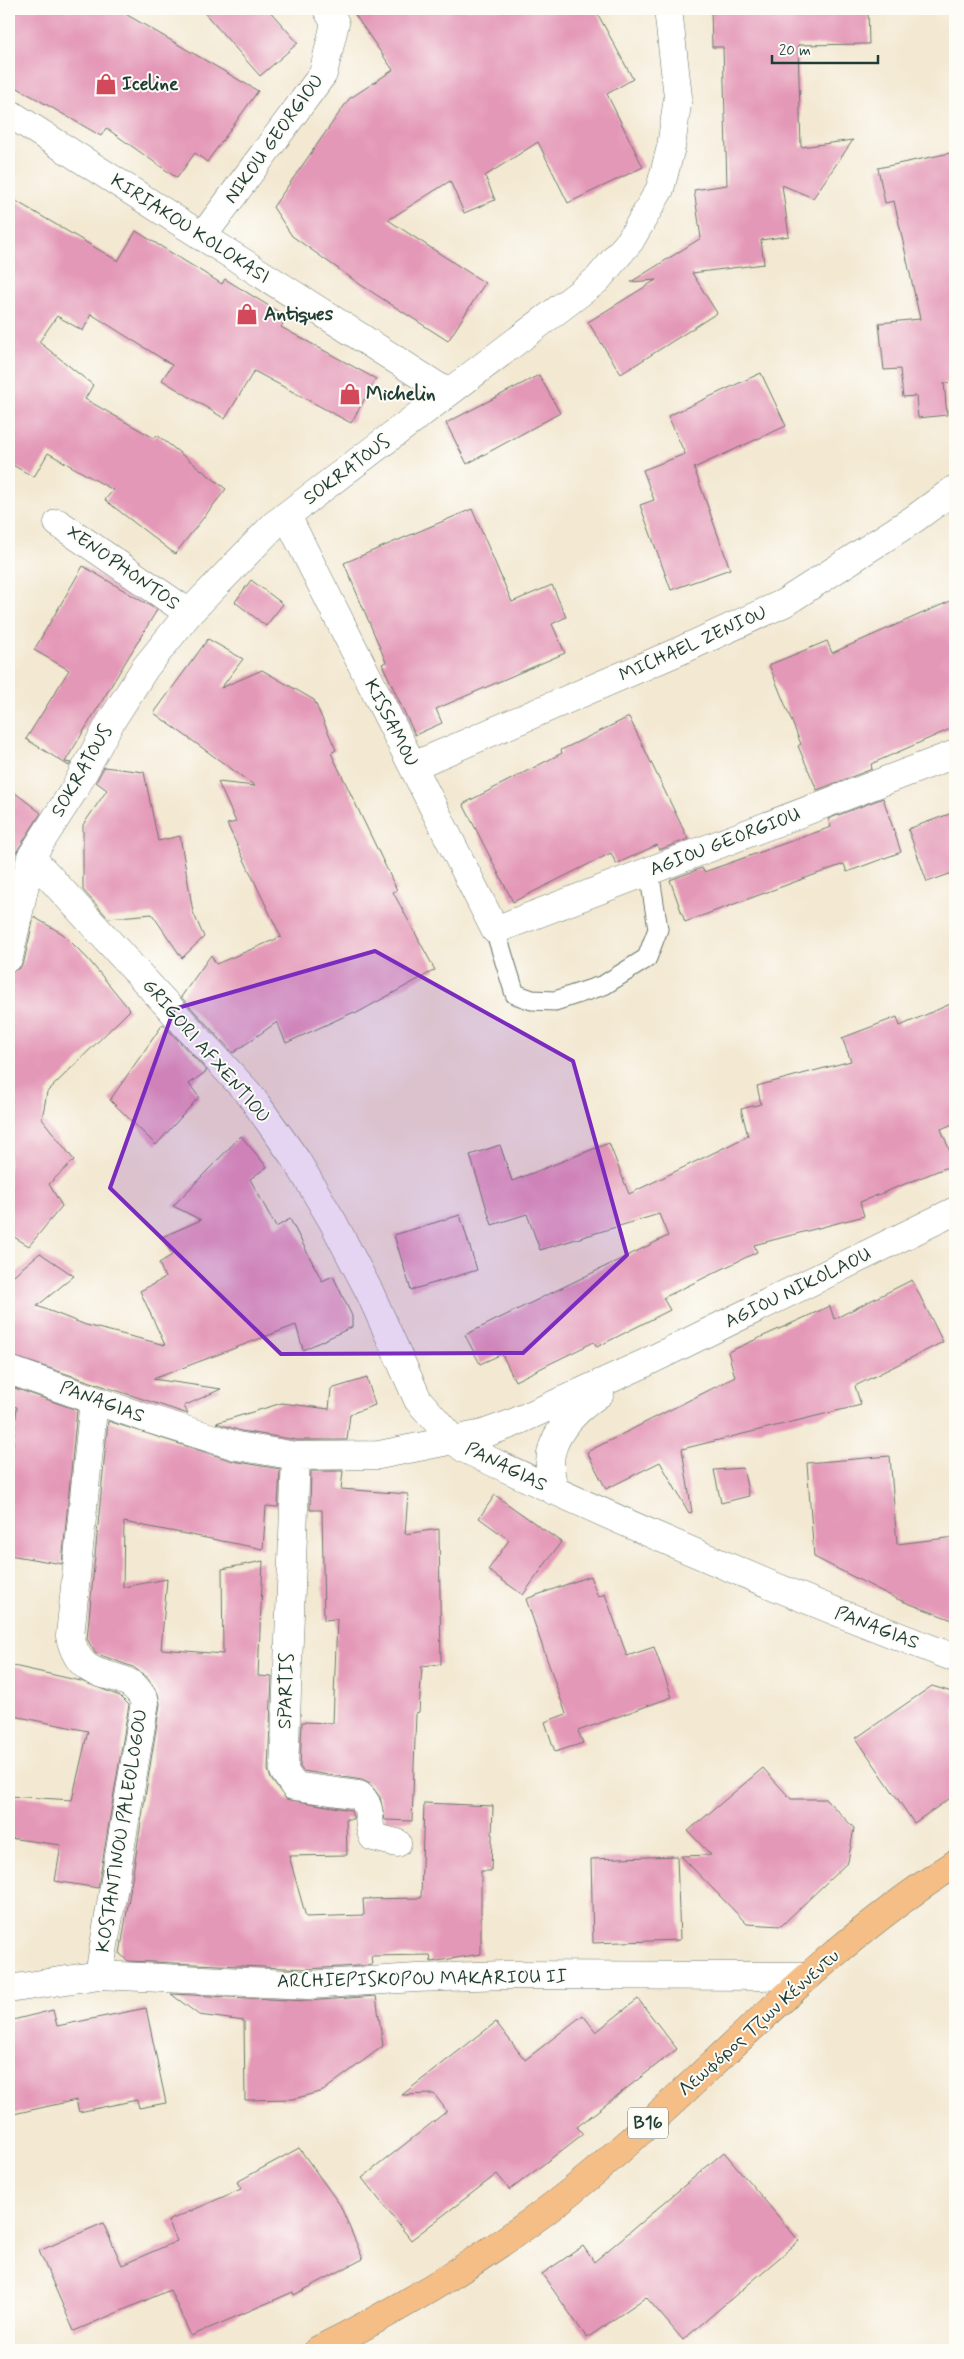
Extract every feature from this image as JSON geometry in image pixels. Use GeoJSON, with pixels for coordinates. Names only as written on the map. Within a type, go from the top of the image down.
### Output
{"type":"FeatureCollection","features":[{"type":"Feature","properties":{"kind":"main road","name":"Λεωφόρος Τζων Κέννεντυ"},"geometry":{"type":"LineString","coordinates":[[318,2350],[368,2325],[478,2258],[555,2203],[596,2171],[807,1976],[932,1879],[955,1864]]}},
{"type":"Feature","properties":{"kind":"street","name":"NIKOU GEORGIOU"},"geometry":{"type":"LineString","coordinates":[[202,237],[324,74],[335,23],[326,9]]}},
{"type":"Feature","properties":{"kind":"street","name":"SOKRATOUS"},"geometry":{"type":"LineString","coordinates":[[9,957],[20,857],[74,790],[110,723],[145,668],[189,613],[274,525],[597,280],[630,241],[660,189],[671,147],[678,98],[668,9]]}},
{"type":"Feature","properties":{"kind":"street","name":"KIRIAKOU KOLOKASI"},"geometry":{"type":"LineString","coordinates":[[9,113],[448,393]]}},
{"type":"Feature","properties":{"kind":"street","name":"MICHAEL ZENIOU"},"geometry":{"type":"LineString","coordinates":[[413,766],[684,649],[784,603],[914,519],[955,489]]}},
{"type":"Feature","properties":{"kind":"street","name":"KISSAMOU"},"geometry":{"type":"LineString","coordinates":[[286,516],[495,930]]}},
{"type":"Feature","properties":{"kind":"street","name":"XENOPHONTOS"},"geometry":{"type":"LineString","coordinates":[[58,523],[189,613]]}},
{"type":"Feature","properties":{"kind":"street","name":"AGIOU GEORGIOU"},"geometry":{"type":"LineString","coordinates":[[495,930],[955,754]]}},
{"type":"Feature","properties":{"kind":"street","name":"GRIGORI AFXENTIOU"},"geometry":{"type":"LineString","coordinates":[[20,857],[255,1102],[297,1161],[333,1222],[370,1293],[418,1400],[452,1440]]}},
{"type":"Feature","properties":{"kind":"street","name":"AGIOU NIKOLAOU"},"geometry":{"type":"LineString","coordinates":[[452,1440],[482,1434],[511,1424],[640,1365],[955,1211]]}},
{"type":"Feature","properties":{"kind":"street","name":"AGIOU NIKOLAOU"},"geometry":{"type":"LineString","coordinates":[[554,1491],[550,1465],[557,1437],[582,1407],[640,1365]]}},
{"type":"Feature","properties":{"kind":"street","name":"PANAGIAS"},"geometry":{"type":"LineString","coordinates":[[9,1370],[30,1375],[94,1400],[237,1446],[296,1456],[379,1455],[452,1440],[465,1449],[609,1517],[846,1616],[955,1658]]}},
{"type":"Feature","properties":{"kind":"street","name":"KOSTANTINOU PALEOLOGOU"},"geometry":{"type":"LineString","coordinates":[[94,1400],[70,1636],[77,1658],[84,1666],[94,1672],[123,1679],[134,1685],[145,1702],[99,1975]]}},
{"type":"Feature","properties":{"kind":"street","name":"SPARTIS"},"geometry":{"type":"LineString","coordinates":[[296,1456],[284,1771],[294,1786],[359,1795],[364,1799],[370,1811],[373,1837],[397,1843]]}},
{"type":"Feature","properties":{"kind":"street","name":"ARCHIEPISKOPOU MAKARIOU II"},"geometry":{"type":"LineString","coordinates":[[9,1989],[99,1975],[308,1985],[416,1978],[505,1975],[807,1976]]}},
{"type":"Feature","properties":{"kind":"lane"},"geometry":{"type":"LineString","coordinates":[[495,930],[515,994],[532,1000],[555,1001],[604,986],[647,958],[658,929],[648,872]]}},
{"type":"Feature","properties":{"kind":"highlighted area"},"geometry":{"type":"Polygon","coordinates":[[[375,951],[573,1061],[627,1255],[523,1353],[281,1354],[110,1188],[174,1009],[375,951]]]}},
{"type":"Feature","properties":{"kind":"building"},"geometry":{"type":"Polygon","coordinates":[[[9,9],[117,9],[258,91],[207,162],[195,153],[177,178],[106,128],[101,136],[9,83],[9,9]]]}},
{"type":"Feature","properties":{"kind":"building"},"geometry":{"type":"Polygon","coordinates":[[[201,9],[268,9],[298,43],[260,76],[201,9]]]}},
{"type":"Feature","properties":{"kind":"building"},"geometry":{"type":"Polygon","coordinates":[[[351,9],[595,9],[633,79],[607,94],[643,167],[568,203],[538,142],[485,176],[495,200],[464,213],[450,181],[388,220],[485,283],[448,341],[361,285],[292,236],[273,207],[349,99],[393,70],[351,9]]]}},
{"type":"Feature","properties":{"kind":"building"},"geometry":{"type":"Polygon","coordinates":[[[711,9],[868,9],[869,44],[798,45],[801,147],[853,140],[813,198],[782,185],[789,236],[761,240],[764,264],[692,273],[717,313],[621,374],[588,322],[656,280],[631,282],[701,238],[694,190],[727,185],[723,47],[712,47],[711,9]]]}},
{"type":"Feature","properties":{"kind":"building"},"geometry":{"type":"Polygon","coordinates":[[[955,152],[955,382],[944,383],[947,415],[918,418],[916,396],[903,397],[900,369],[884,370],[879,323],[920,319],[894,201],[885,203],[878,168],[955,152]]]}},
{"type":"Feature","properties":{"kind":"building"},"geometry":{"type":"Polygon","coordinates":[[[9,197],[118,261],[136,231],[222,284],[225,279],[287,317],[281,327],[376,379],[351,423],[254,371],[225,419],[162,380],[172,365],[91,314],[83,331],[57,316],[39,342],[93,385],[85,399],[154,438],[157,435],[226,489],[175,554],[105,500],[113,490],[48,453],[34,477],[9,463],[9,197]]]}},
{"type":"Feature","properties":{"kind":"building"},"geometry":{"type":"Polygon","coordinates":[[[761,373],[786,426],[694,468],[730,569],[671,590],[640,505],[654,500],[643,470],[685,454],[668,416],[761,373]]]}},
{"type":"Feature","properties":{"kind":"building"},"geometry":{"type":"Polygon","coordinates":[[[539,375],[560,413],[467,464],[446,423],[539,375]]]}},
{"type":"Feature","properties":{"kind":"building"},"geometry":{"type":"Polygon","coordinates":[[[472,509],[512,602],[552,585],[566,617],[552,624],[565,653],[436,709],[442,723],[415,735],[382,664],[386,662],[344,563],[472,509]]]}},
{"type":"Feature","properties":{"kind":"building"},"geometry":{"type":"Polygon","coordinates":[[[83,566],[157,610],[65,762],[71,763],[69,766],[26,739],[69,670],[34,650],[83,566]]]}},
{"type":"Feature","properties":{"kind":"building"},"geometry":{"type":"Polygon","coordinates":[[[251,580],[283,604],[266,626],[235,602],[251,580]]]}},
{"type":"Feature","properties":{"kind":"building"},"geometry":{"type":"Polygon","coordinates":[[[955,599],[955,727],[871,764],[872,769],[817,790],[798,746],[801,744],[769,665],[827,641],[832,653],[955,599]]]}},
{"type":"Feature","properties":{"kind":"building"},"geometry":{"type":"Polygon","coordinates":[[[208,639],[243,659],[221,688],[262,670],[314,700],[336,750],[331,753],[397,890],[393,892],[435,970],[355,1014],[354,1012],[286,1043],[277,1022],[233,1053],[181,997],[211,955],[216,964],[281,937],[227,824],[236,822],[218,782],[255,786],[154,713],[208,639]]]}},
{"type":"Feature","properties":{"kind":"building"},"geometry":{"type":"Polygon","coordinates":[[[629,717],[688,839],[659,850],[657,845],[616,864],[611,853],[513,902],[463,804],[562,753],[561,750],[629,717]]]}},
{"type":"Feature","properties":{"kind":"building"},"geometry":{"type":"Polygon","coordinates":[[[104,767],[144,772],[158,841],[180,836],[193,912],[204,937],[182,958],[152,914],[108,918],[83,890],[83,825],[107,790],[96,782],[104,767]]]}},
{"type":"Feature","properties":{"kind":"building"},"geometry":{"type":"Polygon","coordinates":[[[9,788],[41,813],[9,864],[9,788]]]}},
{"type":"Feature","properties":{"kind":"building"},"geometry":{"type":"Polygon","coordinates":[[[883,798],[901,852],[847,872],[844,864],[685,922],[670,880],[702,868],[704,872],[831,827],[828,819],[883,798]]]}},
{"type":"Feature","properties":{"kind":"building"},"geometry":{"type":"Polygon","coordinates":[[[955,812],[955,872],[927,882],[908,829],[955,812]]]}},
{"type":"Feature","properties":{"kind":"building"},"geometry":{"type":"Polygon","coordinates":[[[34,917],[63,934],[88,959],[130,1010],[47,1092],[42,1119],[74,1160],[49,1184],[62,1206],[29,1246],[9,1234],[9,972],[20,968],[24,961],[34,917]]]}},
{"type":"Feature","properties":{"kind":"building"},"geometry":{"type":"Polygon","coordinates":[[[955,1002],[955,1123],[941,1129],[955,1164],[860,1202],[864,1216],[754,1245],[757,1252],[663,1298],[670,1310],[597,1347],[594,1342],[515,1381],[502,1354],[480,1364],[465,1335],[668,1236],[659,1214],[540,1250],[527,1214],[492,1225],[470,1155],[500,1145],[512,1181],[609,1143],[629,1194],[748,1136],[741,1109],[761,1104],[757,1086],[851,1061],[842,1038],[897,1017],[900,1026],[955,1002]]]}},
{"type":"Feature","properties":{"kind":"building"},"geometry":{"type":"Polygon","coordinates":[[[163,1024],[207,1071],[189,1084],[199,1097],[156,1145],[110,1100],[163,1024]]]}},
{"type":"Feature","properties":{"kind":"building"},"geometry":{"type":"Polygon","coordinates":[[[241,1136],[267,1167],[250,1179],[276,1227],[290,1219],[322,1281],[333,1276],[352,1316],[352,1327],[303,1350],[296,1325],[153,1379],[221,1389],[184,1406],[188,1414],[9,1355],[9,1279],[40,1253],[74,1276],[37,1306],[86,1325],[165,1345],[140,1291],[165,1278],[159,1263],[172,1255],[162,1237],[201,1220],[173,1206],[241,1136]]]}},
{"type":"Feature","properties":{"kind":"building"},"geometry":{"type":"Polygon","coordinates":[[[460,1215],[477,1270],[411,1290],[394,1235],[460,1215]]]}},
{"type":"Feature","properties":{"kind":"building"},"geometry":{"type":"Polygon","coordinates":[[[912,1280],[943,1342],[855,1386],[861,1405],[682,1449],[692,1512],[689,1513],[660,1462],[606,1489],[587,1452],[735,1377],[728,1352],[830,1306],[834,1319],[912,1280]]]}},
{"type":"Feature","properties":{"kind":"building"},"geometry":{"type":"Polygon","coordinates":[[[367,1378],[375,1405],[350,1414],[347,1440],[297,1440],[241,1431],[216,1423],[282,1403],[329,1409],[331,1389],[367,1378]]]}},
{"type":"Feature","properties":{"kind":"building"},"geometry":{"type":"Polygon","coordinates":[[[9,1386],[77,1410],[62,1564],[9,1555],[9,1482],[17,1407],[9,1406],[9,1386]]]}},
{"type":"Feature","properties":{"kind":"building"},"geometry":{"type":"Polygon","coordinates":[[[108,1421],[233,1461],[280,1469],[278,1507],[266,1506],[263,1549],[124,1522],[123,1587],[167,1579],[161,1649],[223,1654],[222,1569],[263,1561],[258,1676],[272,1677],[268,1770],[271,1779],[286,1799],[351,1810],[354,1819],[346,1819],[347,1855],[289,1856],[306,1917],[364,1915],[363,1899],[421,1898],[424,1803],[493,1806],[491,1871],[481,1871],[481,1954],[431,1962],[430,1955],[371,1956],[372,1965],[308,1969],[128,1961],[120,1954],[160,1704],[158,1694],[147,1677],[133,1667],[95,1653],[87,1639],[108,1421]]]}},
{"type":"Feature","properties":{"kind":"building"},"geometry":{"type":"Polygon","coordinates":[[[890,1456],[897,1544],[955,1537],[955,1621],[897,1599],[814,1557],[807,1463],[890,1456]]]}},
{"type":"Feature","properties":{"kind":"building"},"geometry":{"type":"Polygon","coordinates":[[[743,1468],[749,1496],[721,1503],[714,1470],[743,1468]]]}},
{"type":"Feature","properties":{"kind":"building"},"geometry":{"type":"Polygon","coordinates":[[[311,1471],[343,1471],[341,1489],[408,1494],[405,1534],[439,1529],[441,1664],[422,1666],[419,1712],[416,1713],[412,1821],[385,1820],[380,1797],[370,1784],[362,1780],[303,1771],[300,1767],[302,1722],[333,1723],[337,1619],[324,1620],[322,1510],[310,1510],[311,1471]]]}},
{"type":"Feature","properties":{"kind":"building"},"geometry":{"type":"Polygon","coordinates":[[[495,1495],[561,1542],[523,1595],[488,1570],[509,1540],[479,1518],[495,1495]]]}},
{"type":"Feature","properties":{"kind":"building"},"geometry":{"type":"Polygon","coordinates":[[[590,1576],[598,1597],[605,1594],[627,1656],[654,1647],[672,1697],[578,1731],[583,1743],[555,1752],[545,1722],[566,1714],[526,1599],[590,1576]]]}},
{"type":"Feature","properties":{"kind":"building"},"geometry":{"type":"Polygon","coordinates":[[[9,1665],[81,1681],[120,1696],[129,1705],[98,1888],[55,1881],[61,1845],[9,1838],[9,1796],[72,1800],[88,1731],[9,1715],[9,1665]]]}},
{"type":"Feature","properties":{"kind":"building"},"geometry":{"type":"Polygon","coordinates":[[[932,1686],[955,1693],[955,1795],[914,1823],[856,1738],[932,1686]]]}},
{"type":"Feature","properties":{"kind":"building"},"geometry":{"type":"Polygon","coordinates":[[[763,1768],[791,1799],[826,1799],[854,1828],[848,1862],[781,1926],[747,1924],[681,1856],[711,1855],[688,1831],[763,1768]]]}},
{"type":"Feature","properties":{"kind":"building"},"geometry":{"type":"Polygon","coordinates":[[[677,1856],[680,1940],[593,1943],[591,1859],[677,1856]]]}},
{"type":"Feature","properties":{"kind":"building"},"geometry":{"type":"Polygon","coordinates":[[[171,1994],[307,2001],[376,1996],[383,2046],[323,2091],[293,2099],[245,2100],[244,2021],[199,2015],[171,1994]]]}},
{"type":"Feature","properties":{"kind":"building"},"geometry":{"type":"Polygon","coordinates":[[[638,1999],[677,2049],[577,2127],[583,2134],[510,2190],[497,2174],[411,2240],[362,2178],[447,2111],[434,2094],[402,2095],[496,2022],[525,2060],[583,2015],[596,2032],[638,1999]]]}},
{"type":"Feature","properties":{"kind":"building"},"geometry":{"type":"Polygon","coordinates":[[[146,2008],[166,2103],[139,2108],[137,2100],[79,2112],[76,2100],[9,2115],[9,2021],[53,2010],[57,2026],[146,2008]]]}},
{"type":"Feature","properties":{"kind":"building"},"geometry":{"type":"Polygon","coordinates":[[[299,2148],[340,2205],[363,2259],[294,2295],[293,2292],[191,2336],[170,2290],[74,2331],[39,2251],[103,2223],[122,2265],[177,2241],[168,2221],[241,2189],[237,2182],[299,2148]]]}},
{"type":"Feature","properties":{"kind":"building"},"geometry":{"type":"Polygon","coordinates":[[[724,2152],[799,2241],[683,2340],[646,2297],[587,2338],[542,2274],[583,2246],[594,2262],[724,2152]]]}},
{"type":"Feature","properties":{"kind":"place","name":"Iceline"},"geometry":{"type":"Point","coordinates":[106,84]}},
{"type":"Feature","properties":{"kind":"place","name":"Antiques"},"geometry":{"type":"Point","coordinates":[247,314]}},
{"type":"Feature","properties":{"kind":"place","name":"Michelin"},"geometry":{"type":"Point","coordinates":[350,394]}}]}
